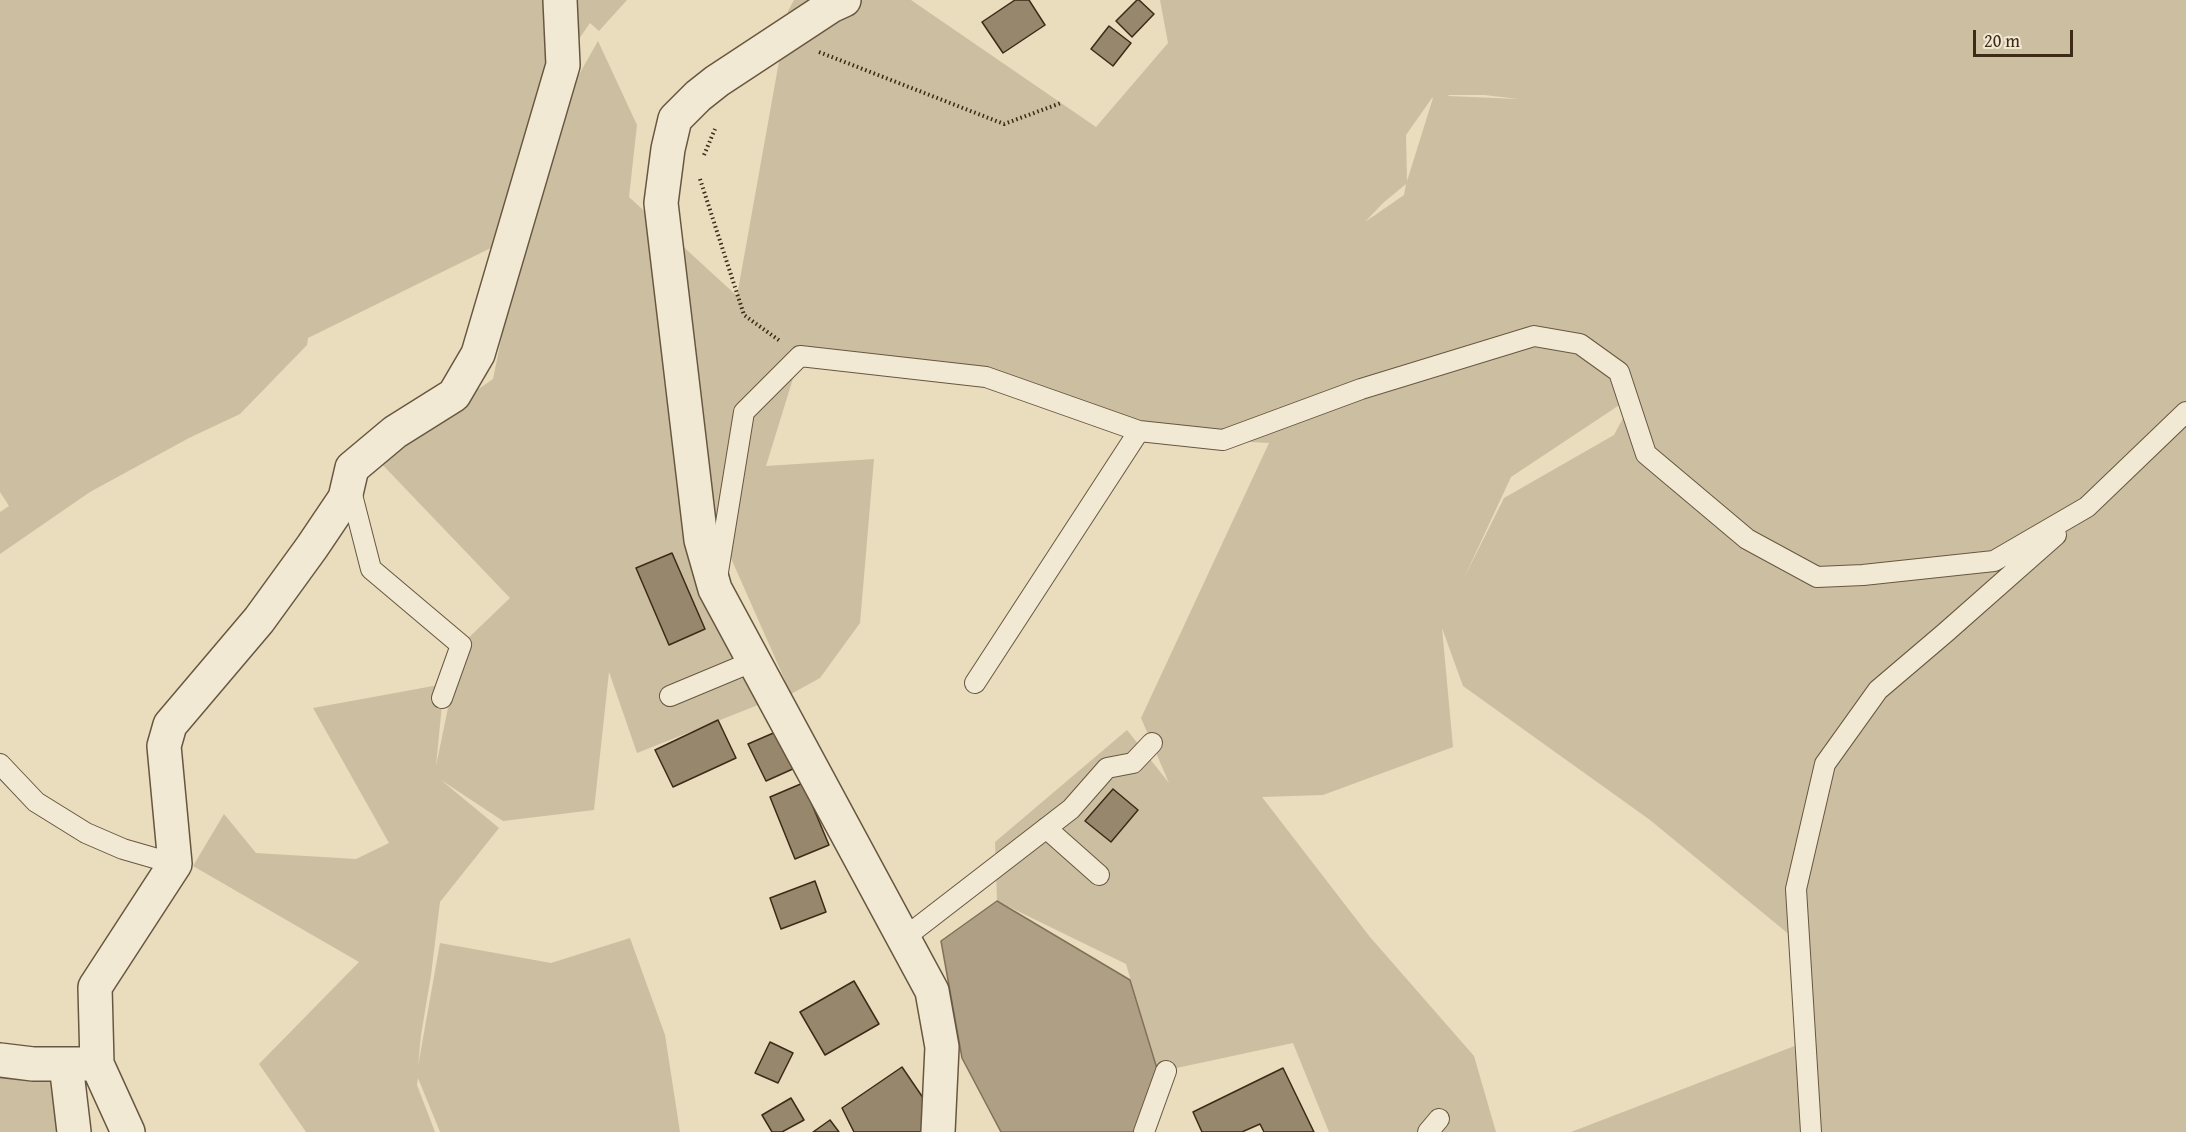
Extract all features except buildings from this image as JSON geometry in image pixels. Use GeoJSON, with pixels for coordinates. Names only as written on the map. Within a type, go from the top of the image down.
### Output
{"type":"FeatureCollection","features":[{"type":"Feature","properties":{"kind":"street"},"geometry":{"type":"LineString","coordinates":[[74,1132],[81,1064],[95,987],[175,864],[164,746],[170,725],[259,620],[299,565],[345,498],[352,468],[395,432],[454,395],[478,354],[563,65],[560,0]]}},
{"type":"Feature","properties":{"kind":"street"},"geometry":{"type":"LineString","coordinates":[[844,0],[793,30],[698,96],[675,119],[668,149],[661,203],[701,540],[715,589],[932,991],[942,1047],[938,1132]]}},
{"type":"Feature","properties":{"kind":"street"},"geometry":{"type":"LineString","coordinates":[[0,1060],[33,1064],[81,1064]]}},
{"type":"Feature","properties":{"kind":"street"},"geometry":{"type":"LineString","coordinates":[[81,1064],[128,1132]]}},
{"type":"Feature","properties":{"kind":"lane"},"geometry":{"type":"LineString","coordinates":[[715,589],[744,412],[800,356],[986,377],[1138,431],[1223,440],[1361,389],[1534,336],[1580,344],[1619,372],[1646,454],[1747,539],[1817,578],[1994,561],[2088,507]]}},
{"type":"Feature","properties":{"kind":"lane"},"geometry":{"type":"LineString","coordinates":[[1811,1132],[1796,889],[1825,764],[1878,690],[2088,507],[2186,412]]}},
{"type":"Feature","properties":{"kind":"lane"},"geometry":{"type":"LineString","coordinates":[[975,683],[1138,431]]}},
{"type":"Feature","properties":{"kind":"lane"},"geometry":{"type":"LineString","coordinates":[[348,482],[371,569],[461,645],[442,698]]}},
{"type":"Feature","properties":{"kind":"lane"},"geometry":{"type":"LineString","coordinates":[[670,696],[754,661]]}},
{"type":"Feature","properties":{"kind":"lane"},"geometry":{"type":"LineString","coordinates":[[904,938],[1071,809],[1107,768],[1133,763],[1152,743]]}},
{"type":"Feature","properties":{"kind":"lane"},"geometry":{"type":"LineString","coordinates":[[0,764],[36,802],[86,833],[123,849],[175,864]]}},
{"type":"Feature","properties":{"kind":"lane"},"geometry":{"type":"LineString","coordinates":[[1046,828],[1099,875]]}},
{"type":"Feature","properties":{"kind":"lane"},"geometry":{"type":"LineString","coordinates":[[1144,1132],[1166,1071]]}},
{"type":"Feature","properties":{"kind":"path"},"geometry":{"type":"LineString","coordinates":[[793,30],[796,44],[1004,124],[1061,104]]}},
{"type":"Feature","properties":{"kind":"path"},"geometry":{"type":"LineString","coordinates":[[701,161],[717,122]]}},
{"type":"Feature","properties":{"kind":"path"},"geometry":{"type":"LineString","coordinates":[[697,171],[744,315],[800,356]]}},
{"type":"Feature","properties":{"kind":"shaded area"},"geometry":{"type":"Polygon","coordinates":[[[0,0],[627,0],[599,31],[590,23],[539,97],[503,242],[308,338],[307,345],[240,414],[189,438],[90,492],[0,554],[0,512],[9,506],[0,492],[0,0]]]}},
{"type":"Feature","properties":{"kind":"shaded area"},"geometry":{"type":"Polygon","coordinates":[[[794,0],[911,0],[1096,127],[1168,43],[1160,0],[2186,0],[2186,1132],[1571,1132],[1805,1042],[1802,945],[1650,820],[1463,686],[1442,628],[1453,747],[1323,795],[1262,797],[1370,937],[1474,1056],[1496,1132],[1329,1132],[1293,1043],[1158,1072],[1126,964],[997,901],[995,842],[1127,730],[1169,783],[1141,718],[1269,443],[1233,441],[803,346],[766,466],[874,459],[860,623],[820,678],[791,694],[715,522],[681,505],[763,703],[637,753],[609,672],[594,810],[503,821],[441,780],[499,828],[440,902],[418,1066],[440,943],[551,963],[630,938],[665,1035],[680,1132],[440,1132],[418,1078],[417,1085],[435,1132],[306,1132],[259,1064],[359,962],[193,866],[224,814],[256,853],[356,859],[389,843],[313,708],[444,684],[436,766],[461,645],[510,598],[377,459],[493,379],[533,183],[538,147],[598,41],[637,125],[629,197],[737,296],[788,11],[794,0]],[[1484,95],[1448,96],[1519,99],[1484,95]],[[1433,98],[1406,135],[1407,181],[1433,98]],[[1406,184],[1365,222],[1404,195],[1406,184]],[[1636,394],[1511,477],[1464,578],[1504,498],[1614,435],[1636,394]]]}},
{"type":"Feature","properties":{"kind":"shaded area"},"geometry":{"type":"Polygon","coordinates":[[[997,901],[1130,980],[1158,1072],[1144,1132],[1001,1132],[962,1058],[941,941],[997,901]]]}},
{"type":"Feature","properties":{"kind":"shaded area"},"geometry":{"type":"Polygon","coordinates":[[[0,1060],[66,1064],[74,1132],[0,1132],[0,1060]]]}}]}
